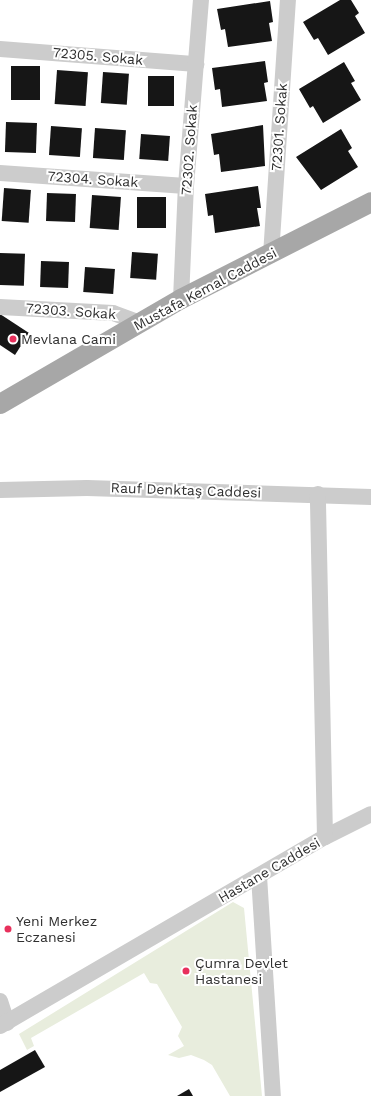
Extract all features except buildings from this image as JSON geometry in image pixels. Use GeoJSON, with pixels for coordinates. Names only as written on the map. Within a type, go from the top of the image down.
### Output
{"type":"FeatureCollection","features":[{"type":"Feature","properties":{"kind":"main road","name":"Mustafa Kemal Caddesi"},"geometry":{"type":"LineString","coordinates":[[0,404],[181,299],[271,255],[371,202]]}},
{"type":"Feature","properties":{"kind":"street","name":"72302. Sokak"},"geometry":{"type":"LineString","coordinates":[[181,299],[186,186],[200,0]]}},
{"type":"Feature","properties":{"kind":"street","name":"72301. Sokak"},"geometry":{"type":"LineString","coordinates":[[271,255],[288,0]]}},
{"type":"Feature","properties":{"kind":"street","name":"72305. Sokak"},"geometry":{"type":"LineString","coordinates":[[0,49],[196,64]]}},
{"type":"Feature","properties":{"kind":"street","name":"72304. Sokak"},"geometry":{"type":"LineString","coordinates":[[0,173],[186,186]]}},
{"type":"Feature","properties":{"kind":"street","name":"72303. Sokak"},"geometry":{"type":"LineString","coordinates":[[0,307],[113,313],[140,323]]}},
{"type":"Feature","properties":{"kind":"street","name":"Rauf Denktaş Caddesi"},"geometry":{"type":"LineString","coordinates":[[0,490],[88,488],[318,494],[371,497]]}},
{"type":"Feature","properties":{"kind":"street","name":"Hastane Caddesi"},"geometry":{"type":"LineString","coordinates":[[3,1024],[325,837],[318,494]]}},
{"type":"Feature","properties":{"kind":"street"},"geometry":{"type":"LineString","coordinates":[[325,837],[371,814]]}},
{"type":"Feature","properties":{"kind":"street"},"geometry":{"type":"LineString","coordinates":[[259,876],[273,1096]]}},
{"type":"Feature","properties":{"kind":"street"},"geometry":{"type":"LineString","coordinates":[[0,1001],[3,1024]]}},
{"type":"Feature","properties":{"kind":"green space"},"geometry":{"type":"Polygon","coordinates":[[[233,902],[244,908],[262,1096],[230,1096],[212,1065],[191,1055],[179,1058],[168,1055],[184,1046],[178,1036],[182,1027],[157,984],[150,983],[144,973],[31,1038],[34,1046],[27,1050],[19,1034],[233,902]]]}},
{"type":"Feature","properties":{"kind":"place","name":"Mevlana Cami"},"geometry":{"type":"Point","coordinates":[13,339]}},
{"type":"Feature","properties":{"kind":"place","name":"Yeni Merkez Eczanesi"},"geometry":{"type":"Point","coordinates":[8,929]}},
{"type":"Feature","properties":{"kind":"place","name":"Çumra Devlet Hastanesi"},"geometry":{"type":"Point","coordinates":[186,971]}}]}
